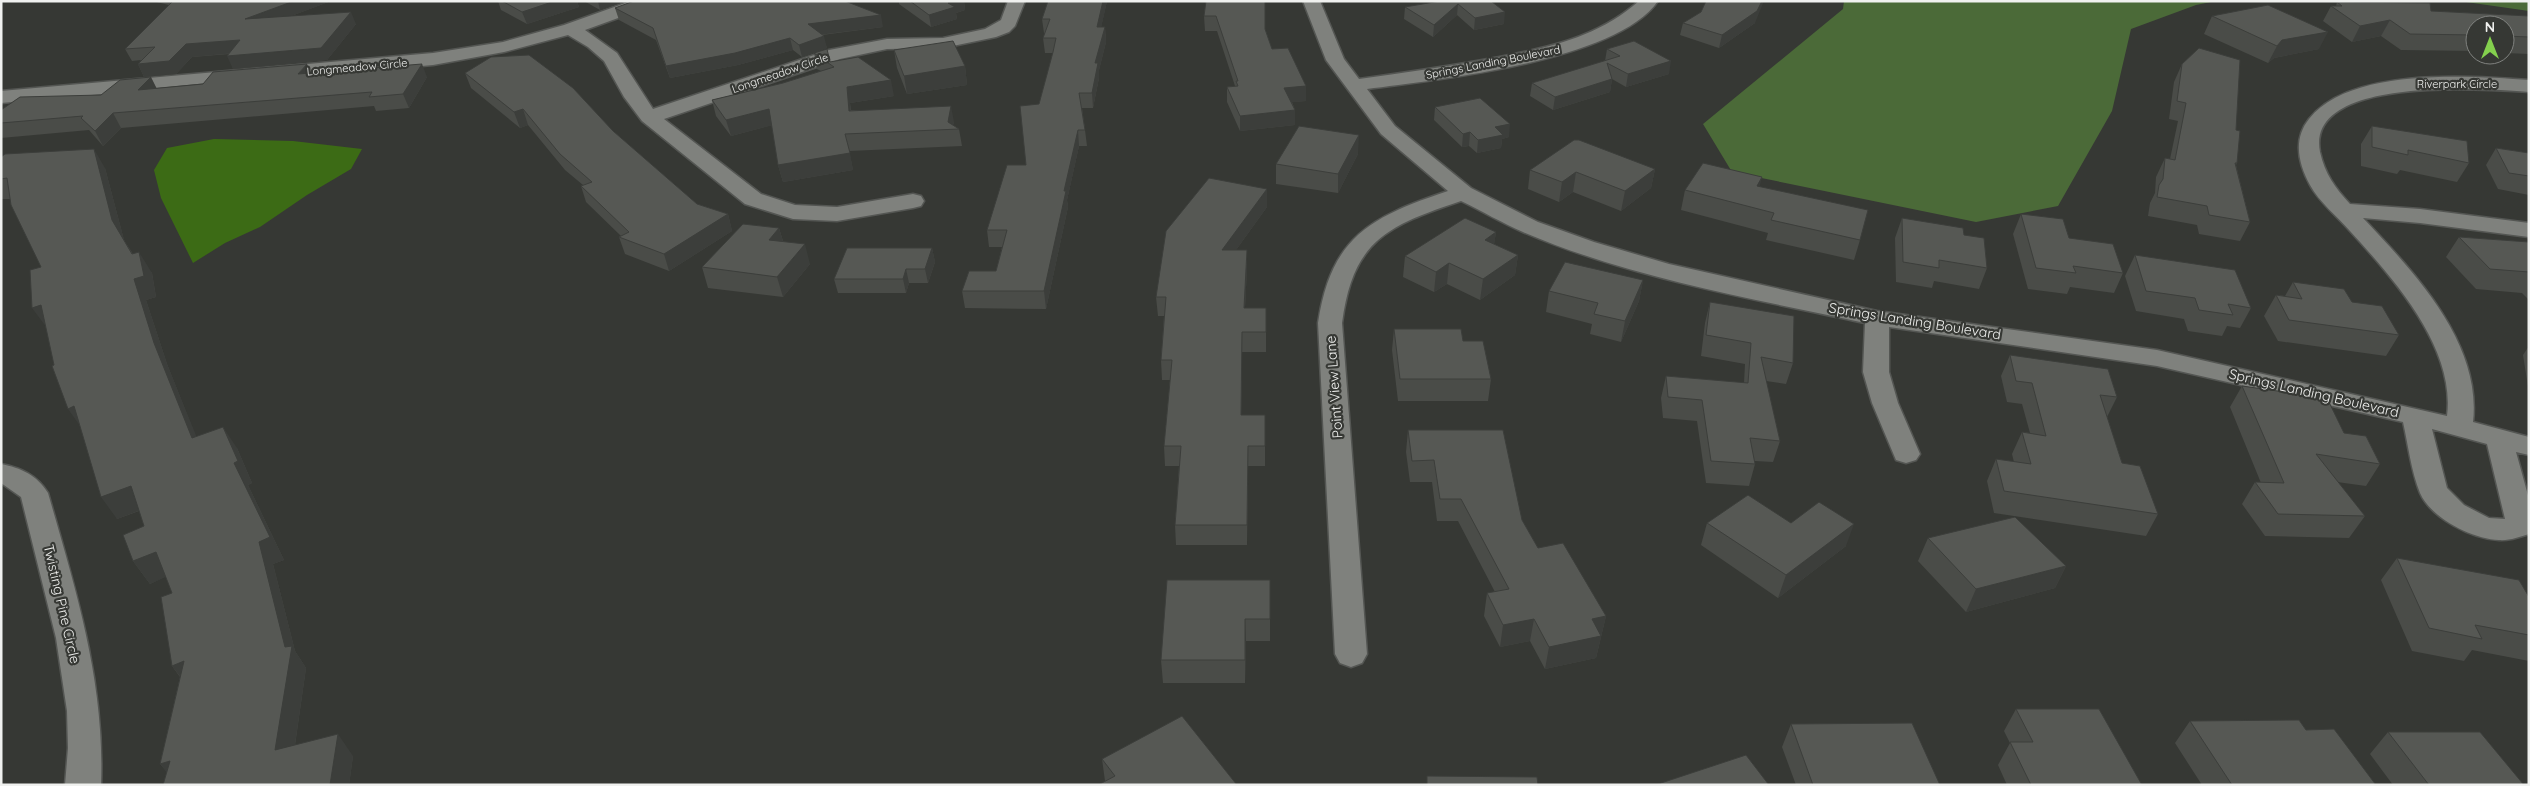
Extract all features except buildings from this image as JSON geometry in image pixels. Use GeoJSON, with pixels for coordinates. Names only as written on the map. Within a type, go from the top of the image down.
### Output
{"type":"FeatureCollection","features":[{"type":"Feature","properties":{"kind":"street","name":"Longmeadow Circle"},"geometry":{"type":"LineString","coordinates":[[1,97],[434,59],[504,47],[570,29],[648,1]]}},
{"type":"Feature","properties":{"kind":"street","name":"Longmeadow Circle"},"geometry":{"type":"LineString","coordinates":[[649,117],[836,54],[888,44],[943,43],[990,33],[1003,28],[1009,22],[1017,1]]}},
{"type":"Feature","properties":{"kind":"street","name":"Springs Landing Boulevard"},"geometry":{"type":"LineString","coordinates":[[1311,1],[1335,60],[1388,130],[1463,193],[1530,226],[1596,250],[1663,270],[1757,292],[1877,318],[2157,358],[2414,416],[2529,446]]}},
{"type":"Feature","properties":{"kind":"street","name":"Springs Landing Boulevard"},"geometry":{"type":"LineString","coordinates":[[1354,85],[1430,75],[1549,53],[1591,39],[1627,21],[1650,1]]}},
{"type":"Feature","properties":{"kind":"street"},"geometry":{"type":"LineString","coordinates":[[570,29],[590,40],[613,60],[636,104],[649,117],[753,199],[793,212],[837,214],[913,201]]}},
{"type":"Feature","properties":{"kind":"street","name":"Riverpark Circle"},"geometry":{"type":"LineString","coordinates":[[2459,428],[2462,391],[2451,357],[2412,289],[2321,185],[2310,148],[2311,130],[2322,114],[2341,100],[2408,84],[2447,82],[2529,86]]}},
{"type":"Feature","properties":{"kind":"street","name":"Longmeadow Circle"},"geometry":{"type":"LineString","coordinates":[[1,85],[26,83],[110,87]]}},
{"type":"Feature","properties":{"kind":"street","name":"Point View Lane"},"geometry":{"type":"LineString","coordinates":[[1351,654],[1330,323],[1338,281],[1352,251],[1378,229],[1401,214],[1463,193]]}},
{"type":"Feature","properties":{"kind":"street"},"geometry":{"type":"LineString","coordinates":[[2343,210],[2420,216],[2529,230]]}},
{"type":"Feature","properties":{"kind":"street"},"geometry":{"type":"LineString","coordinates":[[1877,318],[1876,372],[1884,403],[1906,454]]}},
{"type":"Feature","properties":{"kind":"street"},"geometry":{"type":"LineString","coordinates":[[2414,416],[2434,492],[2454,512],[2483,528],[2501,530],[2521,526],[2499,437]]}},
{"type":"Feature","properties":{"kind":"street","name":"Twisting Pine Circle"},"geometry":{"type":"LineString","coordinates":[[1,473],[14,476],[34,493],[75,652],[87,751],[83,785]]}},
{"type":"Feature","properties":{"kind":"shaded area"},"geometry":{"type":"Polygon","coordinates":[[[1844,1],[2216,1],[2196,5],[2131,29],[2112,111],[2058,206],[1976,222],[1732,172],[1703,124],[1843,9],[1844,1]]]}},
{"type":"Feature","properties":{"kind":"shaded area"},"geometry":{"type":"Polygon","coordinates":[[[2459,1],[2529,1],[2529,11],[2459,1]]]}},
{"type":"Feature","properties":{"kind":"shaded area"},"geometry":{"type":"Polygon","coordinates":[[[214,139],[293,141],[362,149],[351,169],[307,195],[260,227],[225,243],[193,263],[161,198],[154,170],[167,148],[214,139]]]}}]}
